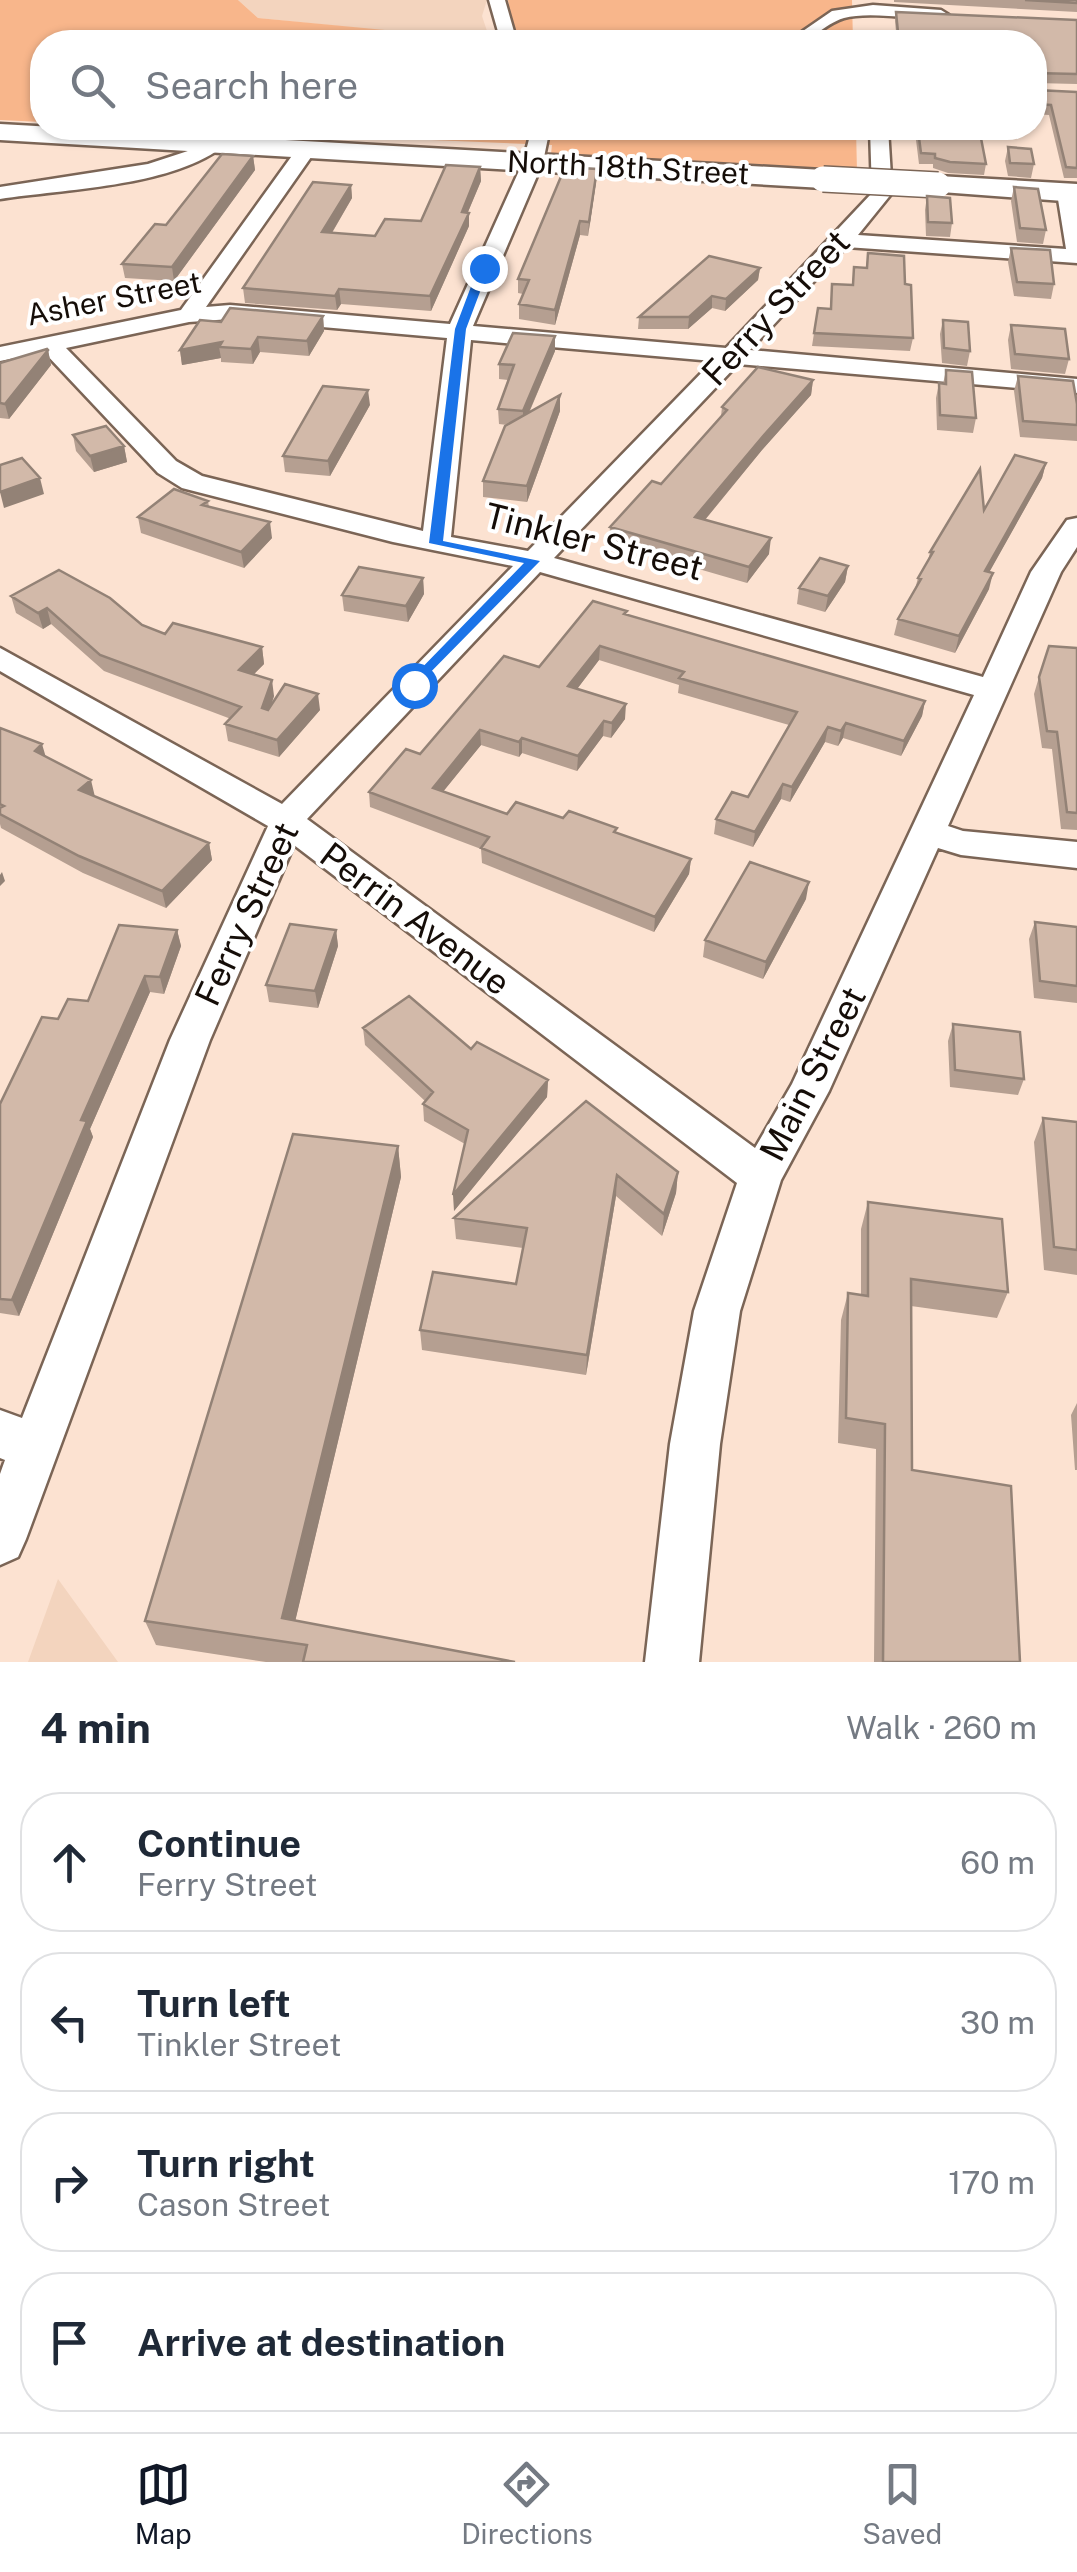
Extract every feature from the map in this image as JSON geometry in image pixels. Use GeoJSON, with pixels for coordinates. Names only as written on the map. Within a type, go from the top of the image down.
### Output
{"type":"FeatureCollection","features":[{"type":"Feature","properties":{"kind":"main road","name":"North 18th Street"},"geometry":{"type":"LineString","coordinates":[[0,132],[30,134]]}},
{"type":"Feature","properties":{"kind":"main road","name":"North 18th Street"},"geometry":{"type":"LineString","coordinates":[[143,140],[1072,193]]}},
{"type":"Feature","properties":{"kind":"street"},"geometry":{"type":"LineString","coordinates":[[498,0],[506,30]]}},
{"type":"Feature","properties":{"kind":"street"},"geometry":{"type":"LineString","coordinates":[[813,30],[838,14],[966,16]]}},
{"type":"Feature","properties":{"kind":"street"},"geometry":{"type":"LineString","coordinates":[[436,543],[460,329],[533,162],[539,140]]}},
{"type":"Feature","properties":{"kind":"street","name":"Ferry Street"},"geometry":{"type":"LineString","coordinates":[[0,1539],[18,1441],[287,822],[303,798],[842,240],[882,193],[879,140]]}},
{"type":"Feature","properties":{"kind":"street"},"geometry":{"type":"LineString","coordinates":[[0,193],[140,171],[206,154],[214,144]]}},
{"type":"Feature","properties":{"kind":"street"},"geometry":{"type":"LineString","coordinates":[[189,315],[306,150]]}},
{"type":"Feature","properties":{"kind":"street"},"geometry":{"type":"LineString","coordinates":[[842,240],[1077,254],[1072,193]]}},
{"type":"Feature","properties":{"kind":"street","name":"Asher Street"},"geometry":{"type":"LineString","coordinates":[[0,354],[189,315],[230,312],[460,329],[730,357],[1077,386]]}},
{"type":"Feature","properties":{"kind":"street","name":"Tinkler Street"},"geometry":{"type":"LineString","coordinates":[[49,344],[167,467],[192,482],[436,543],[533,561],[994,690]]}},
{"type":"Feature","properties":{"kind":"street","name":"Main Street"},"geometry":{"type":"LineString","coordinates":[[672,1662],[694,1444],[716,1311],[761,1177],[809,1091],[1046,572],[1074,535]]}},
{"type":"Feature","properties":{"kind":"street","name":"Perrin Avenue"},"geometry":{"type":"LineString","coordinates":[[2,663],[287,822],[761,1177]]}},
{"type":"Feature","properties":{"kind":"street"},"geometry":{"type":"LineString","coordinates":[[928,832],[961,843],[1077,856]]}},
{"type":"Feature","properties":{"kind":"shaded area"},"geometry":{"type":"Polygon","coordinates":[[[0,0],[238,0],[258,18],[385,30],[30,30],[30,121],[0,120],[0,0]]]}},
{"type":"Feature","properties":{"kind":"shaded area"},"geometry":{"type":"Polygon","coordinates":[[[238,0],[487,0],[482,16],[487,30],[376,30],[258,18],[238,0]]]}},
{"type":"Feature","properties":{"kind":"shaded area"},"geometry":{"type":"Polygon","coordinates":[[[508,0],[852,0],[853,30],[512,30],[508,0]]]}},
{"type":"Feature","properties":{"kind":"shaded area"},"geometry":{"type":"Polygon","coordinates":[[[430,140],[856,140],[857,172],[551,154],[552,145],[430,140]]]}},
{"type":"Feature","properties":{"kind":"shaded area"},"geometry":{"type":"Polygon","coordinates":[[[58,1579],[118,1662],[28,1662],[58,1579]]]}},
{"type":"Feature","properties":{"kind":"building"},"geometry":{"type":"Polygon","coordinates":[[[1025,0],[1077,0],[1077,3],[1025,0]]]}},
{"type":"Feature","properties":{"kind":"building"},"geometry":{"type":"Polygon","coordinates":[[[896,12],[1077,20],[1077,74],[1047,73],[1047,30],[898,30],[896,12]]]}},
{"type":"Feature","properties":{"kind":"building"},"geometry":{"type":"Polygon","coordinates":[[[1047,91],[1077,92],[1077,168],[1066,167],[1051,105],[1047,105],[1047,91]]]}},
{"type":"Feature","properties":{"kind":"building"},"geometry":{"type":"Polygon","coordinates":[[[919,140],[981,140],[986,164],[950,162],[935,158],[935,154],[921,153],[919,140]]]}},
{"type":"Feature","properties":{"kind":"building"},"geometry":{"type":"Polygon","coordinates":[[[1008,147],[1031,149],[1034,164],[1010,163],[1008,147]]]}},
{"type":"Feature","properties":{"kind":"building"},"geometry":{"type":"Polygon","coordinates":[[[222,154],[253,156],[172,267],[122,264],[155,224],[166,225],[222,154]]]}},
{"type":"Feature","properties":{"kind":"building"},"geometry":{"type":"Polygon","coordinates":[[[446,165],[480,167],[462,212],[469,213],[430,296],[339,289],[335,296],[243,288],[313,182],[351,185],[322,232],[375,236],[385,219],[421,221],[446,165]]]}},
{"type":"Feature","properties":{"kind":"building"},"geometry":{"type":"Polygon","coordinates":[[[565,167],[597,169],[589,222],[580,221],[555,310],[519,304],[529,280],[518,279],[565,167]]]}},
{"type":"Feature","properties":{"kind":"building"},"geometry":{"type":"Polygon","coordinates":[[[1014,187],[1038,189],[1046,230],[1020,228],[1014,187]]]}},
{"type":"Feature","properties":{"kind":"building"},"geometry":{"type":"Polygon","coordinates":[[[927,196],[950,198],[952,223],[928,222],[927,196]]]}},
{"type":"Feature","properties":{"kind":"building"},"geometry":{"type":"Polygon","coordinates":[[[1011,248],[1050,250],[1054,284],[1017,282],[1011,248]]]}},
{"type":"Feature","properties":{"kind":"building"},"geometry":{"type":"Polygon","coordinates":[[[868,253],[904,256],[905,284],[911,285],[913,338],[814,333],[818,308],[831,309],[832,284],[853,285],[854,267],[867,268],[868,253]]]}},
{"type":"Feature","properties":{"kind":"building"},"geometry":{"type":"Polygon","coordinates":[[[709,256],[760,268],[726,299],[712,296],[689,317],[639,317],[709,256]]]}},
{"type":"Feature","properties":{"kind":"building"},"geometry":{"type":"Polygon","coordinates":[[[230,308],[323,316],[307,341],[258,337],[251,349],[219,347],[222,342],[180,350],[200,320],[221,322],[230,308]]]}},
{"type":"Feature","properties":{"kind":"building"},"geometry":{"type":"Polygon","coordinates":[[[943,320],[968,322],[970,351],[944,348],[943,320]]]}},
{"type":"Feature","properties":{"kind":"building"},"geometry":{"type":"Polygon","coordinates":[[[1011,325],[1065,329],[1069,359],[1015,354],[1011,325]]]}},
{"type":"Feature","properties":{"kind":"building"},"geometry":{"type":"Polygon","coordinates":[[[513,333],[555,336],[523,411],[498,409],[514,365],[499,364],[513,333]]]}},
{"type":"Feature","properties":{"kind":"building"},"geometry":{"type":"Polygon","coordinates":[[[47,349],[5,404],[0,403],[0,363],[47,349]]]}},
{"type":"Feature","properties":{"kind":"building"},"geometry":{"type":"Polygon","coordinates":[[[758,367],[813,380],[695,517],[771,538],[749,567],[610,527],[652,481],[661,484],[727,410],[722,407],[758,367]]]}},
{"type":"Feature","properties":{"kind":"building"},"geometry":{"type":"Polygon","coordinates":[[[946,370],[972,372],[976,418],[940,415],[939,383],[946,384],[946,370]]]}},
{"type":"Feature","properties":{"kind":"building"},"geometry":{"type":"Polygon","coordinates":[[[1018,376],[1073,381],[1077,425],[1023,421],[1018,376]]]}},
{"type":"Feature","properties":{"kind":"building"},"geometry":{"type":"Polygon","coordinates":[[[323,386],[368,390],[328,461],[283,456],[323,386]]]}},
{"type":"Feature","properties":{"kind":"building"},"geometry":{"type":"Polygon","coordinates":[[[560,395],[527,486],[483,481],[505,426],[560,395]]]}},
{"type":"Feature","properties":{"kind":"building"},"geometry":{"type":"Polygon","coordinates":[[[106,426],[124,446],[90,456],[73,435],[106,426]]]}},
{"type":"Feature","properties":{"kind":"building"},"geometry":{"type":"Polygon","coordinates":[[[1015,455],[1046,463],[985,571],[993,573],[959,636],[898,619],[921,579],[918,578],[930,552],[980,469],[984,510],[1015,455]]]}},
{"type":"Feature","properties":{"kind":"building"},"geometry":{"type":"Polygon","coordinates":[[[22,458],[40,478],[0,492],[0,465],[22,458]]]}},
{"type":"Feature","properties":{"kind":"building"},"geometry":{"type":"Polygon","coordinates":[[[174,489],[208,501],[202,505],[270,522],[241,552],[138,517],[174,489]]]}},
{"type":"Feature","properties":{"kind":"building"},"geometry":{"type":"Polygon","coordinates":[[[820,558],[848,566],[828,596],[799,588],[820,558]]]}},
{"type":"Feature","properties":{"kind":"building"},"geometry":{"type":"Polygon","coordinates":[[[359,567],[423,578],[406,606],[342,595],[359,567]]]}},
{"type":"Feature","properties":{"kind":"building"},"geometry":{"type":"Polygon","coordinates":[[[59,570],[110,598],[142,625],[165,634],[173,623],[262,647],[239,670],[272,680],[262,708],[268,710],[285,684],[318,694],[277,740],[225,724],[241,707],[100,655],[47,608],[38,613],[11,596],[59,570]]]}},
{"type":"Feature","properties":{"kind":"building"},"geometry":{"type":"Polygon","coordinates":[[[593,601],[627,611],[624,614],[925,701],[904,741],[846,723],[841,731],[828,727],[792,787],[783,784],[755,832],[716,819],[732,792],[748,797],[797,712],[679,678],[684,672],[600,646],[568,686],[626,704],[612,723],[604,721],[578,756],[522,738],[519,742],[480,730],[433,788],[507,814],[516,802],[563,818],[569,811],[617,828],[614,832],[691,859],[655,917],[481,848],[489,837],[369,792],[406,749],[420,754],[504,656],[539,667],[593,601]]]}},
{"type":"Feature","properties":{"kind":"building"},"geometry":{"type":"Polygon","coordinates":[[[1049,646],[1077,648],[1077,813],[1067,812],[1057,732],[1047,731],[1039,677],[1049,646]]]}},
{"type":"Feature","properties":{"kind":"building"},"geometry":{"type":"Polygon","coordinates":[[[0,728],[42,744],[35,751],[91,780],[79,790],[209,843],[162,891],[79,856],[0,814],[4,806],[0,804],[0,728]]]}},
{"type":"Feature","properties":{"kind":"building"},"geometry":{"type":"Polygon","coordinates":[[[750,862],[809,882],[766,962],[705,940],[750,862]]]}},
{"type":"Feature","properties":{"kind":"building"},"geometry":{"type":"Polygon","coordinates":[[[1035,922],[1077,927],[1077,986],[1040,981],[1035,922]]]}},
{"type":"Feature","properties":{"kind":"building"},"geometry":{"type":"Polygon","coordinates":[[[290,924],[336,930],[315,991],[266,985],[290,924]]]}},
{"type":"Feature","properties":{"kind":"building"},"geometry":{"type":"Polygon","coordinates":[[[119,925],[177,930],[160,977],[145,976],[81,1120],[87,1121],[12,1300],[0,1299],[0,1104],[42,1017],[58,1019],[68,999],[88,1001],[119,925]]]}},
{"type":"Feature","properties":{"kind":"building"},"geometry":{"type":"Polygon","coordinates":[[[409,996],[471,1049],[477,1042],[548,1080],[453,1195],[468,1130],[423,1104],[433,1092],[363,1028],[409,996]]]}},
{"type":"Feature","properties":{"kind":"building"},"geometry":{"type":"Polygon","coordinates":[[[953,1024],[1020,1032],[1024,1079],[955,1070],[953,1024]]]}},
{"type":"Feature","properties":{"kind":"building"},"geometry":{"type":"Polygon","coordinates":[[[586,1101],[678,1172],[664,1214],[617,1175],[587,1355],[420,1330],[433,1272],[516,1284],[527,1228],[454,1218],[586,1101]]]}},
{"type":"Feature","properties":{"kind":"building"},"geometry":{"type":"Polygon","coordinates":[[[1043,1118],[1077,1122],[1077,1250],[1054,1247],[1043,1118]]]}},
{"type":"Feature","properties":{"kind":"building"},"geometry":{"type":"Polygon","coordinates":[[[293,1134],[398,1146],[282,1618],[515,1662],[303,1662],[307,1645],[145,1621],[293,1134]]]}},
{"type":"Feature","properties":{"kind":"building"},"geometry":{"type":"Polygon","coordinates":[[[868,1202],[1002,1219],[1008,1292],[911,1279],[912,1470],[1011,1486],[1020,1662],[883,1662],[885,1424],[846,1418],[848,1293],[868,1296],[868,1202]]]}},
{"type":"Feature","properties":{"kind":"route"},"geometry":{"type":"LineString","coordinates":[[414,685],[533,561],[436,543],[460,329],[484,268]]}}]}
